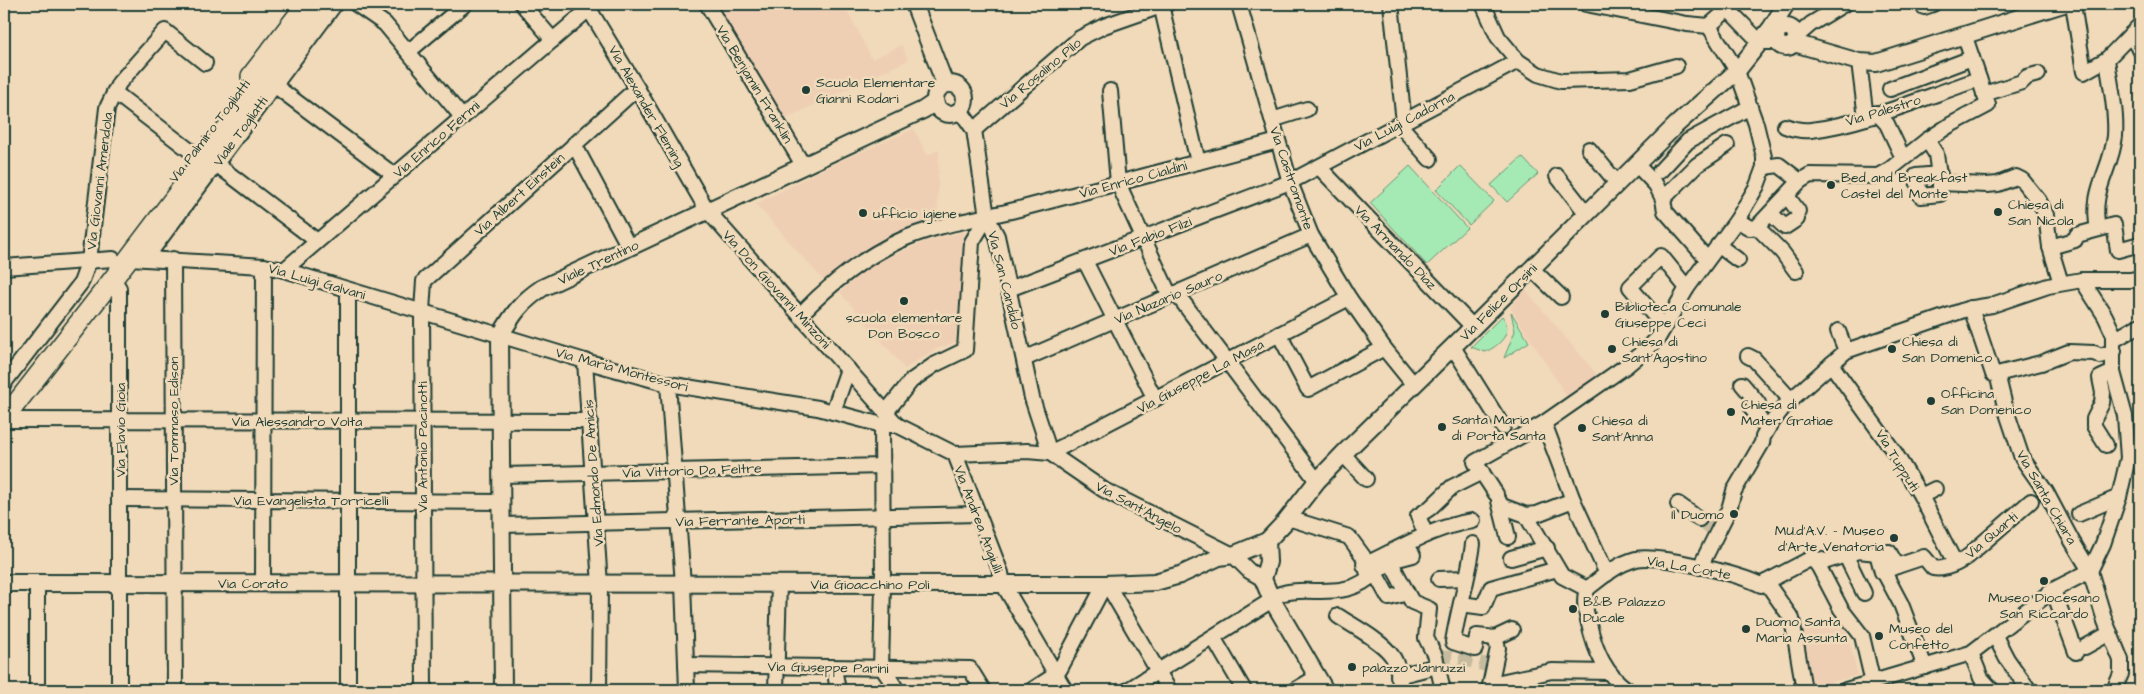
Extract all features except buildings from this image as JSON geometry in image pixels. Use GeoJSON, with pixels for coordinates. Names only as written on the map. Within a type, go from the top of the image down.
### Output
{"type":"FeatureCollection","features":[{"type":"Feature","properties":{"kind":"main road","name":"Via Palmiro Togliatti"},"geometry":{"type":"LineString","coordinates":[[4,399],[129,258],[193,153],[306,4]]}},
{"type":"Feature","properties":{"kind":"main road","name":"Via Palmiro Togliatti"},"geometry":{"type":"LineString","coordinates":[[4,420],[321,4]]}},
{"type":"Feature","properties":{"kind":"street","name":"Viale Togliatti"},"geometry":{"type":"LineString","coordinates":[[129,258],[216,164],[335,4]]}},
{"type":"Feature","properties":{"kind":"street"},"geometry":{"type":"LineString","coordinates":[[356,4],[385,24],[462,118]]}},
{"type":"Feature","properties":{"kind":"street"},"geometry":{"type":"LineString","coordinates":[[408,52],[465,4]]}},
{"type":"Feature","properties":{"kind":"street"},"geometry":{"type":"LineString","coordinates":[[522,4],[552,40]]}},
{"type":"Feature","properties":{"kind":"street","name":"Via Benjamin Franklin"},"geometry":{"type":"LineString","coordinates":[[707,4],[803,165]]}},
{"type":"Feature","properties":{"kind":"street"},"geometry":{"type":"LineString","coordinates":[[914,4],[945,84]]}},
{"type":"Feature","properties":{"kind":"street","name":"Via Castromonte"},"geometry":{"type":"LineString","coordinates":[[1239,4],[1290,182],[1311,235],[1349,298],[1384,348],[1414,385]]}},
{"type":"Feature","properties":{"kind":"street"},"geometry":{"type":"LineString","coordinates":[[1391,4],[1401,123],[1430,159]]}},
{"type":"Feature","properties":{"kind":"street"},"geometry":{"type":"LineString","coordinates":[[1484,4],[1498,37],[1518,60],[1538,74],[1561,81],[1630,79],[1676,66]]}},
{"type":"Feature","properties":{"kind":"street"},"geometry":{"type":"LineString","coordinates":[[1586,4],[1687,24],[1709,26]]}},
{"type":"Feature","properties":{"kind":"street","name":"Via Felice Orsini"},"geometry":{"type":"LineString","coordinates":[[1267,541],[1342,454],[1532,269],[1676,125],[1737,71],[1760,42],[1775,34],[1786,4]]}},
{"type":"Feature","properties":{"kind":"street"},"geometry":{"type":"LineString","coordinates":[[1775,34],[1784,47],[1792,45],[1795,37],[1844,4]]}},
{"type":"Feature","properties":{"kind":"street"},"geometry":{"type":"LineString","coordinates":[[1921,4],[1924,7],[1933,4]]}},
{"type":"Feature","properties":{"kind":"street"},"geometry":{"type":"LineString","coordinates":[[1795,37],[1859,62],[1876,64],[2063,4]]}},
{"type":"Feature","properties":{"kind":"street"},"geometry":{"type":"LineString","coordinates":[[2073,4],[2084,72],[2106,59],[2135,30]]}},
{"type":"Feature","properties":{"kind":"street"},"geometry":{"type":"LineString","coordinates":[[1164,5],[1198,162]]}},
{"type":"Feature","properties":{"kind":"street","name":"Via Rosalino Pilo"},"geometry":{"type":"LineString","coordinates":[[974,130],[1080,38],[1104,26],[1164,5]]}},
{"type":"Feature","properties":{"kind":"street","name":"Via Enrico Fermi"},"geometry":{"type":"LineString","coordinates":[[284,270],[552,40],[587,6]]}},
{"type":"Feature","properties":{"kind":"street","name":"Via Alexander Fleming"},"geometry":{"type":"LineString","coordinates":[[587,6],[637,88],[707,210]]}},
{"type":"Feature","properties":{"kind":"street"},"geometry":{"type":"LineString","coordinates":[[1709,26],[1725,7],[1760,42]]}},
{"type":"Feature","properties":{"kind":"street"},"geometry":{"type":"LineString","coordinates":[[1426,535],[1418,516],[1478,467],[1508,434],[1544,423],[1626,366],[1661,332],[1687,288],[1737,220],[1757,186],[1764,167],[1764,157],[1750,107],[1737,71],[1709,26]]}},
{"type":"Feature","properties":{"kind":"street"},"geometry":{"type":"LineString","coordinates":[[2135,30],[2140,50]]}},
{"type":"Feature","properties":{"kind":"street","name":"Via Giovanni Amendola"},"geometry":{"type":"LineString","coordinates":[[4,383],[81,283],[89,262],[107,108],[119,83],[165,31],[205,64]]}},
{"type":"Feature","properties":{"kind":"street"},"geometry":{"type":"LineString","coordinates":[[1965,37],[1986,100]]}},
{"type":"Feature","properties":{"kind":"street"},"geometry":{"type":"LineString","coordinates":[[1890,88],[1972,58]]}},
{"type":"Feature","properties":{"kind":"street"},"geometry":{"type":"LineString","coordinates":[[2098,229],[2095,216],[2097,194],[2115,137],[2115,112],[2106,59]]}},
{"type":"Feature","properties":{"kind":"street","name":"Via Luigi Cadorna"},"geometry":{"type":"LineString","coordinates":[[1290,182],[1518,60]]}},
{"type":"Feature","properties":{"kind":"street"},"geometry":{"type":"LineString","coordinates":[[1859,62],[1872,115],[1887,124],[1903,158]]}},
{"type":"Feature","properties":{"kind":"street"},"geometry":{"type":"LineString","coordinates":[[1737,220],[1750,228],[1764,221],[1800,181],[1810,175],[1878,176],[1889,170],[1926,140],[1986,100],[2022,82],[2027,77],[2038,74]]}},
{"type":"Feature","properties":{"kind":"street","name":"Via Palestro"},"geometry":{"type":"LineString","coordinates":[[1785,126],[1794,129],[1810,130],[1872,115],[1979,79]]}},
{"type":"Feature","properties":{"kind":"street"},"geometry":{"type":"LineString","coordinates":[[945,84],[955,84],[963,91],[965,101],[956,113],[945,114],[940,111],[935,102],[935,93],[945,84]]}},
{"type":"Feature","properties":{"kind":"street"},"geometry":{"type":"LineString","coordinates":[[274,85],[394,175]]}},
{"type":"Feature","properties":{"kind":"street","name":"Via Albert Einstein"},"geometry":{"type":"LineString","coordinates":[[422,311],[424,281],[637,88]]}},
{"type":"Feature","properties":{"kind":"street"},"geometry":{"type":"LineString","coordinates":[[114,92],[193,153]]}},
{"type":"Feature","properties":{"kind":"street"},"geometry":{"type":"LineString","coordinates":[[1110,92],[1118,183],[1143,238],[1173,295],[1228,361],[1317,481]]}},
{"type":"Feature","properties":{"kind":"street","name":"Viale Trentino"},"geometry":{"type":"LineString","coordinates":[[500,336],[515,311],[525,299],[542,288],[923,110],[935,102]]}},
{"type":"Feature","properties":{"kind":"street"},"geometry":{"type":"LineString","coordinates":[[1660,171],[1688,142],[1750,107]]}},
{"type":"Feature","properties":{"kind":"street"},"geometry":{"type":"LineString","coordinates":[[1272,120],[1307,109]]}},
{"type":"Feature","properties":{"kind":"street","name":"Via San Candido"},"geometry":{"type":"LineString","coordinates":[[960,110],[974,130],[987,217],[997,236],[1032,398],[1050,453]]}},
{"type":"Feature","properties":{"kind":"street"},"geometry":{"type":"LineString","coordinates":[[1676,125],[1688,142]]}},
{"type":"Feature","properties":{"kind":"street"},"geometry":{"type":"LineString","coordinates":[[1926,140],[1936,154],[1940,178],[1987,185],[1998,184],[2016,177],[2022,180],[2039,201],[2048,220],[2050,247],[2062,284]]}},
{"type":"Feature","properties":{"kind":"street","name":"Via Enrico Cialdini"},"geometry":{"type":"LineString","coordinates":[[800,316],[844,273],[873,254],[900,241],[938,228],[1278,141]]}},
{"type":"Feature","properties":{"kind":"street"},"geometry":{"type":"LineString","coordinates":[[574,144],[629,247]]}},
{"type":"Feature","properties":{"kind":"street"},"geometry":{"type":"LineString","coordinates":[[1663,199],[1697,165],[1727,145]]}},
{"type":"Feature","properties":{"kind":"street"},"geometry":{"type":"LineString","coordinates":[[1589,149],[1617,183]]}},
{"type":"Feature","properties":{"kind":"street"},"geometry":{"type":"LineString","coordinates":[[216,164],[317,241]]}},
{"type":"Feature","properties":{"kind":"street"},"geometry":{"type":"LineString","coordinates":[[1636,164],[1656,185],[1663,199],[1664,211],[1707,259]]}},
{"type":"Feature","properties":{"kind":"street"},"geometry":{"type":"LineString","coordinates":[[1764,167],[1779,165],[1800,181]]}},
{"type":"Feature","properties":{"kind":"street","name":"Via Armando Diaz"},"geometry":{"type":"LineString","coordinates":[[1319,167],[1473,327]]}},
{"type":"Feature","properties":{"kind":"street"},"geometry":{"type":"LineString","coordinates":[[1557,176],[1587,214]]}},
{"type":"Feature","properties":{"kind":"street","name":"Via Fabio Filzi"},"geometry":{"type":"LineString","coordinates":[[1010,290],[1290,182]]}},
{"type":"Feature","properties":{"kind":"street"},"geometry":{"type":"LineString","coordinates":[[1764,221],[1786,227],[1798,215],[1787,196]]}},
{"type":"Feature","properties":{"kind":"street","name":"Via Don Giovanni Minzoni"},"geometry":{"type":"LineString","coordinates":[[707,210],[848,369],[884,419]]}},
{"type":"Feature","properties":{"kind":"street"},"geometry":{"type":"LineString","coordinates":[[897,690],[882,669],[882,466],[884,419],[911,381],[934,365],[965,350],[972,242],[987,217]]}},
{"type":"Feature","properties":{"kind":"street"},"geometry":{"type":"LineString","coordinates":[[1764,221],[1782,252],[1796,271]]}},
{"type":"Feature","properties":{"kind":"street"},"geometry":{"type":"LineString","coordinates":[[2050,247],[2075,240],[2077,235],[2114,225],[2118,250],[2140,244]]}},
{"type":"Feature","properties":{"kind":"street","name":"Via Nazario Sauro"},"geometry":{"type":"LineString","coordinates":[[1024,359],[1311,235]]}},
{"type":"Feature","properties":{"kind":"street"},"geometry":{"type":"LineString","coordinates":[[1718,245],[1738,260]]}},
{"type":"Feature","properties":{"kind":"street"},"geometry":{"type":"LineString","coordinates":[[1661,332],[1630,287],[1660,256],[1687,288]]}},
{"type":"Feature","properties":{"kind":"street","name":"Via Luigi Galvani"},"geometry":{"type":"LineString","coordinates":[[4,267],[129,258],[173,259],[264,266],[284,270],[500,336]]}},
{"type":"Feature","properties":{"kind":"street","name":"Via Tommaso Edison"},"geometry":{"type":"LineString","coordinates":[[173,259],[175,690]]}},
{"type":"Feature","properties":{"kind":"street"},"geometry":{"type":"LineString","coordinates":[[1085,261],[1155,399]]}},
{"type":"Feature","properties":{"kind":"street"},"geometry":{"type":"LineString","coordinates":[[263,582],[264,266]]}},
{"type":"Feature","properties":{"kind":"street"},"geometry":{"type":"LineString","coordinates":[[1532,269],[1561,297]]}},
{"type":"Feature","properties":{"kind":"street"},"geometry":{"type":"LineString","coordinates":[[1700,567],[1729,509],[1734,491],[1768,429],[1785,405],[1846,351],[1971,308],[1992,305],[2062,284],[2082,280],[2140,278]]}},
{"type":"Feature","properties":{"kind":"street","name":"Via Flavio Gioia"},"geometry":{"type":"LineString","coordinates":[[113,279],[119,288],[119,690]]}},
{"type":"Feature","properties":{"kind":"street"},"geometry":{"type":"LineString","coordinates":[[1846,690],[1971,653],[2053,590],[2090,572],[2103,544],[2119,497],[2128,458],[2126,416],[2114,372],[2114,332],[2082,280]]}},
{"type":"Feature","properties":{"kind":"street"},"geometry":{"type":"LineString","coordinates":[[348,290],[348,690]]}},
{"type":"Feature","properties":{"kind":"street","name":"Via Giuseppe La Masa"},"geometry":{"type":"LineString","coordinates":[[1050,453],[1349,298]]}},
{"type":"Feature","properties":{"kind":"street","name":"Via Santa Chiara"},"geometry":{"type":"LineString","coordinates":[[1971,308],[1993,374],[1997,374],[2006,410],[2022,458],[2040,495],[2072,541],[2090,572],[2122,666],[2121,674],[2114,690]]}},
{"type":"Feature","properties":{"kind":"street","name":"Via Antonio Pacinotti"},"geometry":{"type":"LineString","coordinates":[[422,311],[424,690]]}},
{"type":"Feature","properties":{"kind":"street"},"geometry":{"type":"LineString","coordinates":[[1997,374],[2041,363],[2065,353],[2094,353],[2101,356],[2140,325]]}},
{"type":"Feature","properties":{"kind":"street"},"geometry":{"type":"LineString","coordinates":[[1838,331],[1846,351]]}},
{"type":"Feature","properties":{"kind":"street"},"geometry":{"type":"LineString","coordinates":[[1279,334],[1308,389],[1384,348]]}},
{"type":"Feature","properties":{"kind":"street"},"geometry":{"type":"LineString","coordinates":[[500,336],[503,690]]}},
{"type":"Feature","properties":{"kind":"street","name":"Via Maria Montessori"},"geometry":{"type":"LineString","coordinates":[[500,336],[668,384],[884,419],[955,454]]}},
{"type":"Feature","properties":{"kind":"street"},"geometry":{"type":"LineString","coordinates":[[1453,346],[1508,434]]}},
{"type":"Feature","properties":{"kind":"street"},"geometry":{"type":"LineString","coordinates":[[1748,356],[1754,359],[1791,400]]}},
{"type":"Feature","properties":{"kind":"street","name":"Via Edmondo De Amicis"},"geometry":{"type":"LineString","coordinates":[[585,361],[600,585],[599,690]]}},
{"type":"Feature","properties":{"kind":"street","name":"Via Tupputi"},"geometry":{"type":"LineString","coordinates":[[1831,364],[1864,408],[1921,496],[1955,563]]}},
{"type":"Feature","properties":{"kind":"street"},"geometry":{"type":"LineString","coordinates":[[833,412],[848,369]]}},
{"type":"Feature","properties":{"kind":"street"},"geometry":{"type":"LineString","coordinates":[[2106,445],[2094,426],[2094,419],[2104,393],[2100,378],[2114,372]]}},
{"type":"Feature","properties":{"kind":"street"},"geometry":{"type":"LineString","coordinates":[[668,384],[683,584],[687,690]]}},
{"type":"Feature","properties":{"kind":"street"},"geometry":{"type":"LineString","coordinates":[[1742,384],[1758,403],[1752,409],[1768,429]]}},
{"type":"Feature","properties":{"kind":"street","name":"Via Alessandro Volta"},"geometry":{"type":"LineString","coordinates":[[4,420],[590,421]]}},
{"type":"Feature","properties":{"kind":"street"},"geometry":{"type":"LineString","coordinates":[[1544,423],[1573,500],[1607,574]]}},
{"type":"Feature","properties":{"kind":"street"},"geometry":{"type":"LineString","coordinates":[[955,454],[1027,451],[1050,453]]}},
{"type":"Feature","properties":{"kind":"street","name":"Via Sant'Angelo"},"geometry":{"type":"LineString","coordinates":[[1050,453],[1104,490],[1232,555],[1249,571],[1263,579]]}},
{"type":"Feature","properties":{"kind":"street","name":"Via Andrea Angiulli"},"geometry":{"type":"LineString","coordinates":[[955,454],[1001,573],[1002,584],[1065,690]]}},
{"type":"Feature","properties":{"kind":"street"},"geometry":{"type":"LineString","coordinates":[[1342,454],[1366,478]]}},
{"type":"Feature","properties":{"kind":"street","name":"Via Vittorio Da Feltre"},"geometry":{"type":"LineString","coordinates":[[502,475],[882,466]]}},
{"type":"Feature","properties":{"kind":"street"},"geometry":{"type":"LineString","coordinates":[[1478,467],[1499,500],[1508,537]]}},
{"type":"Feature","properties":{"kind":"street"},"geometry":{"type":"LineString","coordinates":[[1921,496],[1935,489]]}},
{"type":"Feature","properties":{"kind":"street","name":"Via Quarti"},"geometry":{"type":"LineString","coordinates":[[1890,569],[1924,557],[1933,568],[1939,569],[1955,563],[1971,555],[2040,495]]}},
{"type":"Feature","properties":{"kind":"street"},"geometry":{"type":"LineString","coordinates":[[2079,514],[2119,497]]}},
{"type":"Feature","properties":{"kind":"street","name":"Via Evangelista Torricelli"},"geometry":{"type":"LineString","coordinates":[[120,499],[502,502]]}},
{"type":"Feature","properties":{"kind":"street"},"geometry":{"type":"LineString","coordinates":[[1499,500],[1526,516],[1547,548],[1557,569],[1566,579],[1587,589],[1584,602],[1594,646],[1608,672],[1623,689]]}},
{"type":"Feature","properties":{"kind":"street"},"geometry":{"type":"LineString","coordinates":[[1526,516],[1537,514],[1573,500]]}},
{"type":"Feature","properties":{"kind":"street"},"geometry":{"type":"LineString","coordinates":[[1678,504],[1699,519]]}},
{"type":"Feature","properties":{"kind":"street","name":"Via Ferrante Aporti"},"geometry":{"type":"LineString","coordinates":[[502,525],[978,514]]}},
{"type":"Feature","properties":{"kind":"street"},"geometry":{"type":"LineString","coordinates":[[1288,518],[1349,537],[1363,556],[1369,572],[1388,598],[1407,593]]}},
{"type":"Feature","properties":{"kind":"street"},"geometry":{"type":"LineString","coordinates":[[1128,690],[1281,592],[1333,592],[1359,586],[1369,572],[1407,545],[1426,535],[1473,520]]}},
{"type":"Feature","properties":{"kind":"street"},"geometry":{"type":"LineString","coordinates":[[1267,541],[1268,562],[1263,579],[1272,599],[1321,684],[1295,690]]}},
{"type":"Feature","properties":{"kind":"street","name":"Via Gioacchino Poli"},"geometry":{"type":"LineString","coordinates":[[503,582],[600,585],[779,583],[1106,584],[1155,582],[1180,575],[1219,557],[1232,555],[1267,541]]}},
{"type":"Feature","properties":{"kind":"street"},"geometry":{"type":"LineString","coordinates":[[1473,544],[1471,564],[1466,578],[1453,642],[1475,649],[1476,636],[1495,638],[1512,630]]}},
{"type":"Feature","properties":{"kind":"street"},"geometry":{"type":"LineString","coordinates":[[1369,572],[1390,561],[1413,555],[1407,545]]}},
{"type":"Feature","properties":{"kind":"street"},"geometry":{"type":"LineString","coordinates":[[1511,558],[1547,548]]}},
{"type":"Feature","properties":{"kind":"street"},"geometry":{"type":"LineString","coordinates":[[1804,690],[1792,619],[1766,582],[1812,558],[1827,561],[1858,551],[1888,552],[1890,569],[1901,604],[1925,667]]}},
{"type":"Feature","properties":{"kind":"street"},"geometry":{"type":"LineString","coordinates":[[1844,554],[1864,593]]}},
{"type":"Feature","properties":{"kind":"street"},"geometry":{"type":"LineString","coordinates":[[1812,558],[1847,617],[1862,636],[1873,683]]}},
{"type":"Feature","properties":{"kind":"street","name":"Via La Corte"},"geometry":{"type":"LineString","coordinates":[[1587,589],[1618,566],[1639,559],[1651,559],[1700,567],[1750,580],[1761,585],[1766,582]]}},
{"type":"Feature","properties":{"kind":"street"},"geometry":{"type":"LineString","coordinates":[[1390,561],[1412,602],[1430,609],[1426,638],[1437,660],[1443,690]]}},
{"type":"Feature","properties":{"kind":"street"},"geometry":{"type":"LineString","coordinates":[[1461,604],[1483,607],[1491,588],[1557,569]]}},
{"type":"Feature","properties":{"kind":"street"},"geometry":{"type":"LineString","coordinates":[[1439,579],[1466,578]]}},
{"type":"Feature","properties":{"kind":"street","name":"Via Corato"},"geometry":{"type":"LineString","coordinates":[[4,583],[503,582]]}},
{"type":"Feature","properties":{"kind":"street"},"geometry":{"type":"LineString","coordinates":[[37,583],[37,690]]}},
{"type":"Feature","properties":{"kind":"street"},"geometry":{"type":"LineString","coordinates":[[776,690],[779,583]]}},
{"type":"Feature","properties":{"kind":"street"},"geometry":{"type":"LineString","coordinates":[[1106,584],[1170,690]]}},
{"type":"Feature","properties":{"kind":"street"},"geometry":{"type":"LineString","coordinates":[[1032,690],[1055,675],[1060,669],[1106,584]]}},
{"type":"Feature","properties":{"kind":"street"},"geometry":{"type":"LineString","coordinates":[[2053,590],[2080,649],[2110,633]]}},
{"type":"Feature","properties":{"kind":"street"},"geometry":{"type":"LineString","coordinates":[[1338,616],[1385,648],[1392,656],[1396,664],[1401,690]]}},
{"type":"Feature","properties":{"kind":"street"},"geometry":{"type":"LineString","coordinates":[[1995,636],[2007,659],[2029,690]]}},
{"type":"Feature","properties":{"kind":"street"},"geometry":{"type":"LineString","coordinates":[[1213,637],[1244,690]]}},
{"type":"Feature","properties":{"kind":"street"},"geometry":{"type":"LineString","coordinates":[[1495,638],[1498,648],[1492,666],[1490,687],[1529,684],[1552,671],[1608,672]]}},
{"type":"Feature","properties":{"kind":"street"},"geometry":{"type":"LineString","coordinates":[[1971,653],[1981,678],[1992,690]]}},
{"type":"Feature","properties":{"kind":"street"},"geometry":{"type":"LineString","coordinates":[[1398,676],[1437,660]]}},
{"type":"Feature","properties":{"kind":"street","name":"Via Giuseppe Parini"},"geometry":{"type":"LineString","coordinates":[[686,664],[882,669],[970,669],[984,690]]}},
{"type":"Feature","properties":{"kind":"street"},"geometry":{"type":"LineString","coordinates":[[834,668],[838,690]]}},
{"type":"Feature","properties":{"kind":"shaded area","name":"Scuola Elementare Gianni Rodari"},"geometry":{"type":"Polygon","coordinates":[[[844,4],[872,59],[902,45],[908,60],[783,120],[716,5],[844,4]]]}},
{"type":"Feature","properties":{"kind":"shaded area"},"geometry":{"type":"Polygon","coordinates":[[[914,129],[927,155],[939,150],[937,221],[909,230],[860,252],[824,281],[756,204],[835,163],[914,129]]]}},
{"type":"Feature","properties":{"kind":"shaded area","name":"scuola elementare Don Bosco"},"geometry":{"type":"Polygon","coordinates":[[[964,232],[956,342],[934,350],[905,369],[840,292],[862,272],[878,262],[926,241],[964,232]]]}},
{"type":"Feature","properties":{"kind":"shaded area"},"geometry":{"type":"Polygon","coordinates":[[[1525,289],[1599,377],[1569,400],[1510,307],[1525,289]]]}},
{"type":"Feature","properties":{"kind":"shaded area"},"geometry":{"type":"Polygon","coordinates":[[[1839,620],[1844,622],[1858,675],[1810,688],[1800,631],[1839,620]]]}},
{"type":"Feature","properties":{"kind":"green space"},"geometry":{"type":"Polygon","coordinates":[[[1522,157],[1538,174],[1507,202],[1491,185],[1522,157]]]}},
{"type":"Feature","properties":{"kind":"green space"},"geometry":{"type":"Polygon","coordinates":[[[1410,166],[1467,228],[1427,265],[1370,203],[1410,166]]]}},
{"type":"Feature","properties":{"kind":"green space"},"geometry":{"type":"Polygon","coordinates":[[[1460,166],[1494,201],[1469,225],[1436,190],[1460,166]]]}},
{"type":"Feature","properties":{"kind":"green space"},"geometry":{"type":"Polygon","coordinates":[[[1511,312],[1529,342],[1504,358],[1515,331],[1511,312]]]}},
{"type":"Feature","properties":{"kind":"green space"},"geometry":{"type":"Polygon","coordinates":[[[1502,316],[1507,328],[1504,338],[1500,342],[1485,352],[1471,347],[1502,316]]]}},
{"type":"Feature","properties":{"kind":"tunnel"},"geometry":{"type":"LineString","coordinates":[[1699,519],[1716,531]]}},
{"type":"Feature","properties":{"kind":"tunnel"},"geometry":{"type":"LineString","coordinates":[[1438,657],[1463,659],[1491,666]]}},
{"type":"Feature","properties":{"kind":"place","name":"Scuola Elementare Gianni Rodari"},"geometry":{"type":"Point","coordinates":[806,90]}},
{"type":"Feature","properties":{"kind":"place","name":"Bed and Breakfast Castel del Monte"},"geometry":{"type":"Point","coordinates":[1831,185]}},
{"type":"Feature","properties":{"kind":"place","name":"Chiesa di San Nicola"},"geometry":{"type":"Point","coordinates":[1998,212]}},
{"type":"Feature","properties":{"kind":"place","name":"ufficio igiene"},"geometry":{"type":"Point","coordinates":[863,213]}},
{"type":"Feature","properties":{"kind":"place","name":"scuola elementare Don Bosco"},"geometry":{"type":"Point","coordinates":[904,301]}},
{"type":"Feature","properties":{"kind":"place","name":"Biblioteca Comunale Giuseppe Ceci"},"geometry":{"type":"Point","coordinates":[1605,314]}},
{"type":"Feature","properties":{"kind":"place","name":"Chiesa di Sant'Agostino"},"geometry":{"type":"Point","coordinates":[1612,349]}},
{"type":"Feature","properties":{"kind":"place","name":"Chiesa di San Domenico"},"geometry":{"type":"Point","coordinates":[1892,349]}},
{"type":"Feature","properties":{"kind":"place","name":"Officina San Domenico"},"geometry":{"type":"Point","coordinates":[1931,401]}},
{"type":"Feature","properties":{"kind":"place","name":"Chiesa di Mater Gratiae"},"geometry":{"type":"Point","coordinates":[1731,412]}},
{"type":"Feature","properties":{"kind":"place","name":"Santa Maria di Porta Santa"},"geometry":{"type":"Point","coordinates":[1442,427]}},
{"type":"Feature","properties":{"kind":"place","name":"Chiesa di Sant'Anna"},"geometry":{"type":"Point","coordinates":[1582,428]}},
{"type":"Feature","properties":{"kind":"place","name":"Il Duomo"},"geometry":{"type":"Point","coordinates":[1734,514]}},
{"type":"Feature","properties":{"kind":"place","name":"MU.d'A.V. - Museo d'Arte Venatoria"},"geometry":{"type":"Point","coordinates":[1894,538]}},
{"type":"Feature","properties":{"kind":"place","name":"Museo Diocesano San Riccardo"},"geometry":{"type":"Point","coordinates":[2044,581]}},
{"type":"Feature","properties":{"kind":"place","name":"B&B Palazzo Ducale"},"geometry":{"type":"Point","coordinates":[1573,609]}},
{"type":"Feature","properties":{"kind":"place","name":"Duomo Santa Maria Assunta"},"geometry":{"type":"Point","coordinates":[1746,629]}},
{"type":"Feature","properties":{"kind":"place","name":"Museo del Confetto"},"geometry":{"type":"Point","coordinates":[1879,636]}},
{"type":"Feature","properties":{"kind":"place","name":"palazzo Jannuzzi"},"geometry":{"type":"Point","coordinates":[1352,667]}}]}
